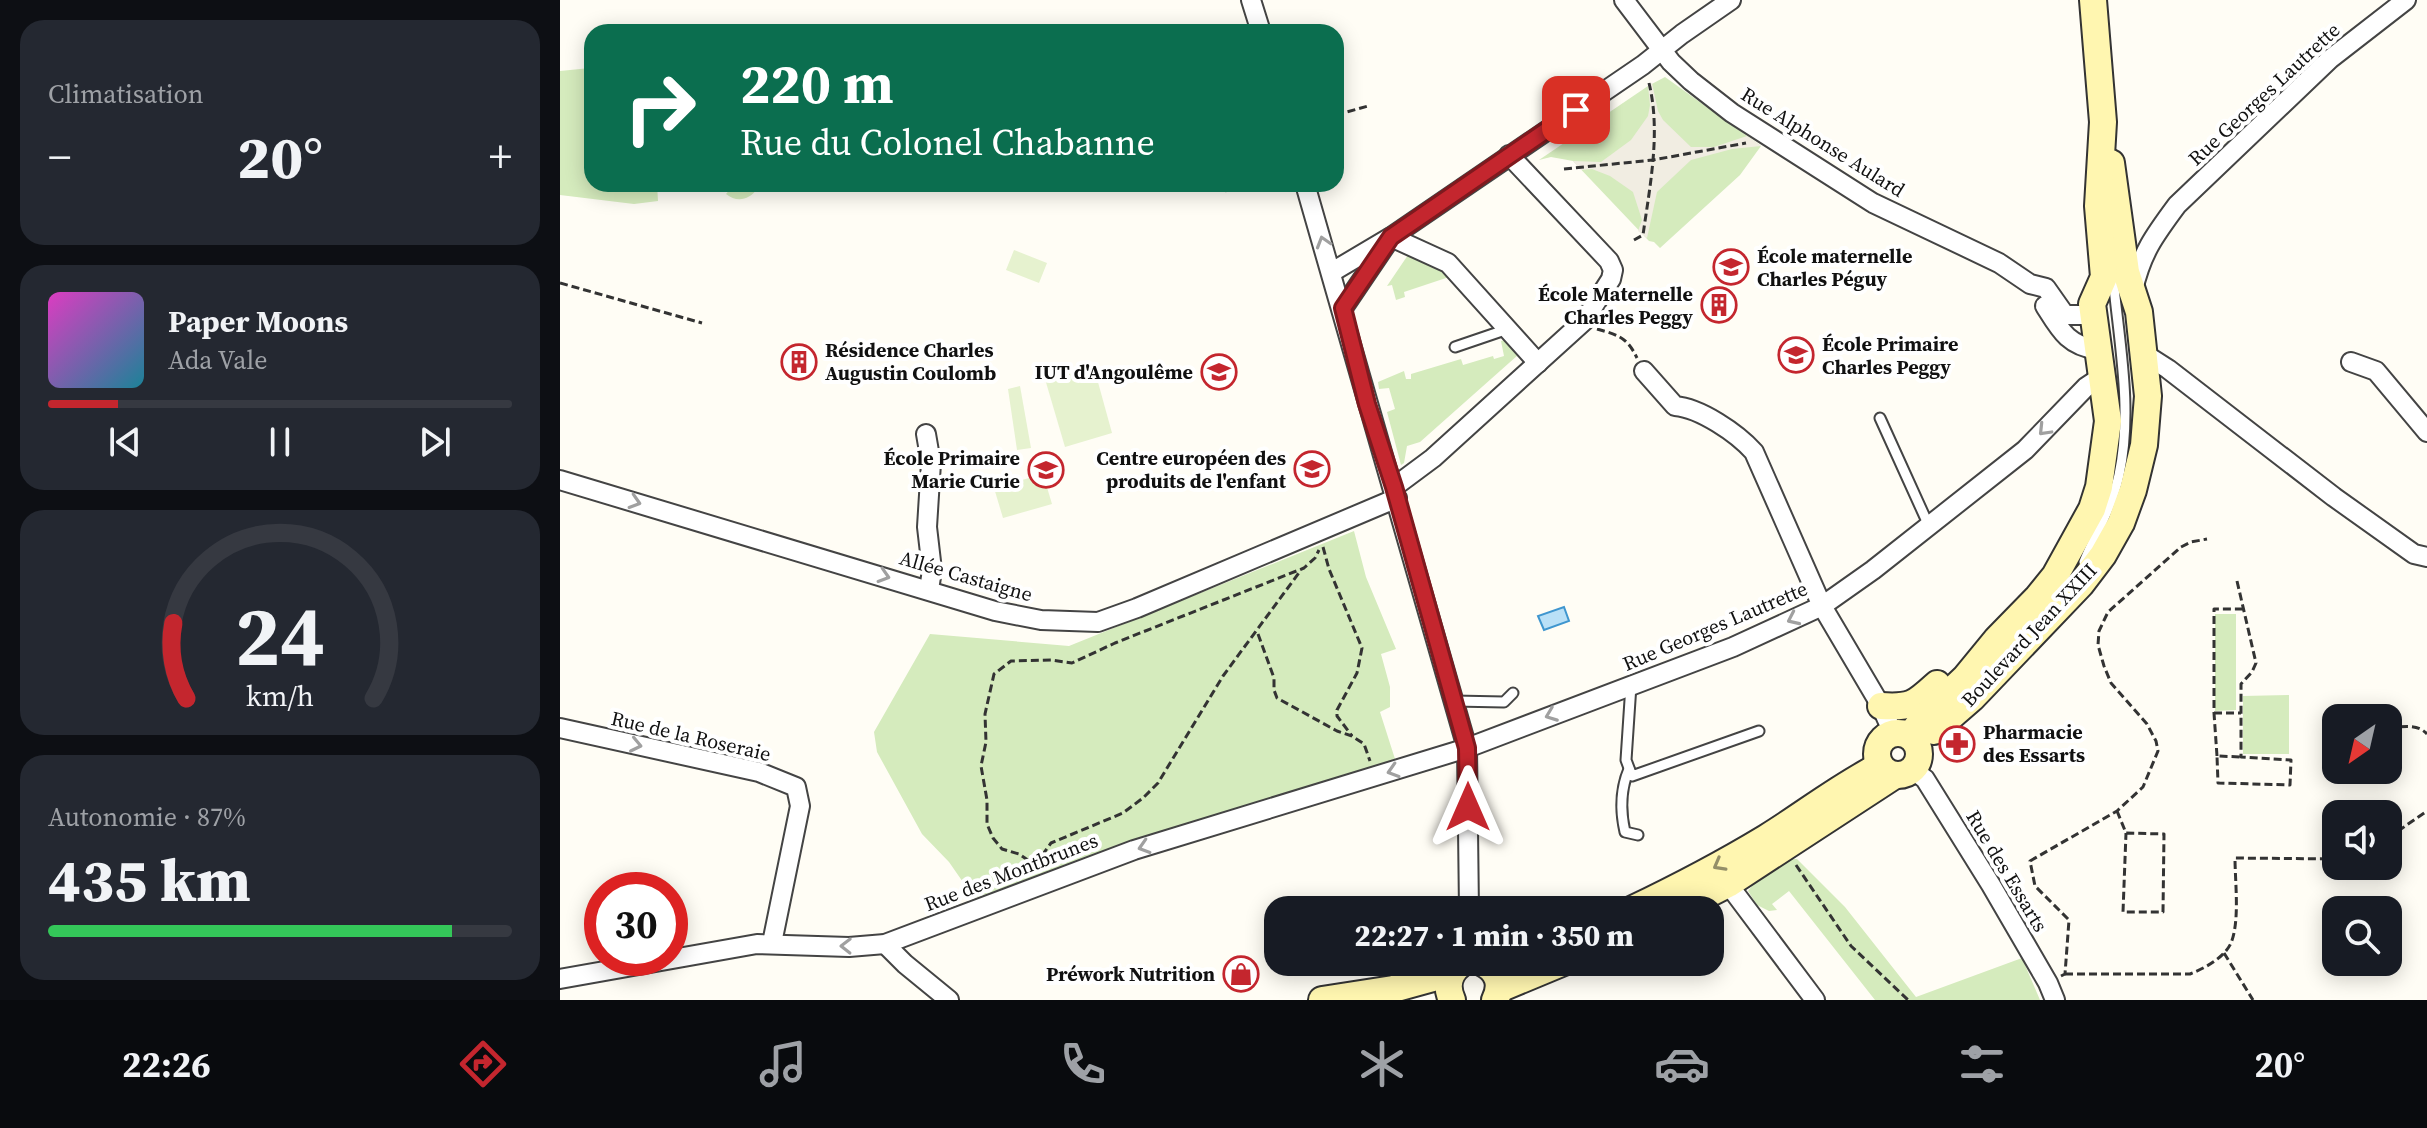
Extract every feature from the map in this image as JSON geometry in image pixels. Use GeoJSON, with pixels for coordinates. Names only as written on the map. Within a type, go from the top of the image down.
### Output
{"type":"FeatureCollection","features":[{"type":"Feature","properties":{"kind":"main road"},"geometry":{"type":"LineString","coordinates":[[2093,0],[2103,122],[2098,206],[2104,277],[2115,292],[2139,312],[2143,353],[2132,416]]}},
{"type":"Feature","properties":{"kind":"main road"},"geometry":{"type":"LineString","coordinates":[[2102,137],[2111,165],[2123,241],[2115,292],[2098,350],[2101,377],[2132,416]]}},
{"type":"Feature","properties":{"kind":"main road","name":"Boulevard Jean XXIII"},"geometry":{"type":"LineString","coordinates":[[1657,896],[1764,839],[1851,780],[1902,755],[1926,715],[1965,678],[1997,639],[2103,555],[2121,523],[2140,460],[2132,416]]}},
{"type":"Feature","properties":{"kind":"main road","name":"Boulevard Jean XXIII"},"geometry":{"type":"LineString","coordinates":[[1704,896],[1783,847],[1934,732],[1972,698],[2057,593],[2076,540],[2092,509],[2101,476],[2132,416]]}},
{"type":"Feature","properties":{"kind":"main road","name":"Boulevard Jean XXIII"},"geometry":{"type":"LineString","coordinates":[[1881,706],[1900,707],[1916,703],[1978,647],[1997,639]]}},
{"type":"Feature","properties":{"kind":"main road"},"geometry":{"type":"LineString","coordinates":[[1322,1000],[1393,989],[1434,976]]}},
{"type":"Feature","properties":{"kind":"main road"},"geometry":{"type":"LineString","coordinates":[[1452,1000],[1448,987],[1454,976]]}},
{"type":"Feature","properties":{"kind":"street"},"geometry":{"type":"LineString","coordinates":[[1251,0],[1258,24]]}},
{"type":"Feature","properties":{"kind":"street","name":"Rue Alphonse Aulard"},"geometry":{"type":"LineString","coordinates":[[1624,0],[1661,51],[1709,97],[1873,203],[1999,263],[2030,284],[2046,288],[2065,315],[2081,317],[2115,292]]}},
{"type":"Feature","properties":{"kind":"street"},"geometry":{"type":"LineString","coordinates":[[1332,272],[1391,237],[1643,65],[1731,0]]}},
{"type":"Feature","properties":{"kind":"street","name":"Rue Georges Lautrette"},"geometry":{"type":"LineString","coordinates":[[2115,292],[2177,205],[2330,59],[2406,0]]}},
{"type":"Feature","properties":{"kind":"street","name":"Allée Castaigne"},"geometry":{"type":"LineString","coordinates":[[560,480],[995,611],[1041,620],[1098,622],[1137,608],[1395,492],[1584,321],[1611,279],[1613,270],[1509,155]]}},
{"type":"Feature","properties":{"kind":"street"},"geometry":{"type":"LineString","coordinates":[[1307,192],[1467,748],[1468,896]]}},
{"type":"Feature","properties":{"kind":"street","name":"Rue Georges Lautrette"},"geometry":{"type":"LineString","coordinates":[[2123,241],[2137,248],[2159,229]]}},
{"type":"Feature","properties":{"kind":"street"},"geometry":{"type":"LineString","coordinates":[[1343,308],[1391,237]]}},
{"type":"Feature","properties":{"kind":"street"},"geometry":{"type":"LineString","coordinates":[[1391,237],[1448,263],[1538,363]]}},
{"type":"Feature","properties":{"kind":"street","name":"Rue Alphonse Aulard"},"geometry":{"type":"LineString","coordinates":[[2030,284],[2062,333],[2082,348],[2098,350]]}},
{"type":"Feature","properties":{"kind":"street"},"geometry":{"type":"LineString","coordinates":[[2143,353],[2414,554],[2427,557]]}},
{"type":"Feature","properties":{"kind":"street"},"geometry":{"type":"LineString","coordinates":[[2351,362],[2376,371],[2427,432]]}},
{"type":"Feature","properties":{"kind":"street","name":"Rue des Essarts"},"geometry":{"type":"LineString","coordinates":[[1644,371],[1675,406],[1691,408],[1730,432],[1754,452],[1822,606],[1881,706],[1902,755],[1925,779],[1991,885],[2051,992]]}},
{"type":"Feature","properties":{"kind":"street","name":"Rue Georges Lautrette"},"geometry":{"type":"LineString","coordinates":[[1467,748],[1733,647],[1822,606],[2025,450],[2086,387],[2101,377]]}},
{"type":"Feature","properties":{"kind":"street"},"geometry":{"type":"LineString","coordinates":[[2132,416],[2169,380],[2197,391]]}},
{"type":"Feature","properties":{"kind":"street"},"geometry":{"type":"LineString","coordinates":[[926,434],[931,463],[927,527],[932,570],[929,590]]}},
{"type":"Feature","properties":{"kind":"street","name":"Rue de la Roseraie"},"geometry":{"type":"LineString","coordinates":[[560,728],[759,772],[796,787],[800,806],[772,943]]}},
{"type":"Feature","properties":{"kind":"street","name":"Rue des Montbrunes"},"geometry":{"type":"LineString","coordinates":[[560,979],[743,946],[772,943],[849,947],[885,944],[1134,850],[1467,748]]}},
{"type":"Feature","properties":{"kind":"street"},"geometry":{"type":"LineString","coordinates":[[1728,884],[1815,1000]]}},
{"type":"Feature","properties":{"kind":"street"},"geometry":{"type":"LineString","coordinates":[[885,944],[949,1000]]}},
{"type":"Feature","properties":{"kind":"lane"},"geometry":{"type":"LineString","coordinates":[[2057,593],[2089,551],[2110,507],[2132,416],[2126,397],[2115,292]]}},
{"type":"Feature","properties":{"kind":"lane"},"geometry":{"type":"LineString","coordinates":[[1455,347],[1499,332],[1505,327]]}},
{"type":"Feature","properties":{"kind":"lane"},"geometry":{"type":"LineString","coordinates":[[1880,418],[1929,526]]}},
{"type":"Feature","properties":{"kind":"lane"},"geometry":{"type":"LineString","coordinates":[[2057,593],[2089,551]]}},
{"type":"Feature","properties":{"kind":"lane"},"geometry":{"type":"LineString","coordinates":[[1631,685],[1626,760],[1632,776],[1759,731]]}},
{"type":"Feature","properties":{"kind":"lane"},"geometry":{"type":"LineString","coordinates":[[1454,701],[1504,702],[1513,693]]}},
{"type":"Feature","properties":{"kind":"lane"},"geometry":{"type":"LineString","coordinates":[[1629,769],[1624,781],[1621,812],[1625,832],[1638,835]]}},
{"type":"Feature","properties":{"kind":"path"},"geometry":{"type":"LineString","coordinates":[[1634,240],[1643,235],[1653,160],[1654,110],[1643,65]]}},
{"type":"Feature","properties":{"kind":"path"},"geometry":{"type":"LineString","coordinates":[[1344,113],[1368,106]]}},
{"type":"Feature","properties":{"kind":"path"},"geometry":{"type":"LineString","coordinates":[[1564,169],[1653,160],[1755,142]]}},
{"type":"Feature","properties":{"kind":"path"},"geometry":{"type":"LineString","coordinates":[[560,283],[702,323]]}},
{"type":"Feature","properties":{"kind":"path"},"geometry":{"type":"LineString","coordinates":[[1584,321],[1591,327],[1623,338],[1631,345],[1644,371]]}},
{"type":"Feature","properties":{"kind":"path"},"geometry":{"type":"LineString","coordinates":[[2051,992],[2065,974],[2069,920],[2035,886],[2030,861],[2117,811],[2143,787],[2158,751],[2147,724],[2111,683],[2098,645],[2099,631],[2108,612],[2176,551],[2191,542],[2207,539]]}},
{"type":"Feature","properties":{"kind":"path"},"geometry":{"type":"LineString","coordinates":[[1035,865],[1019,854],[1002,849],[987,824],[987,800],[981,766],[986,742],[985,714],[994,674],[1011,661],[1072,663],[1301,569],[1315,558],[1322,543],[1329,569],[1362,648],[1357,673],[1337,710],[1337,716],[1352,736]]}},
{"type":"Feature","properties":{"kind":"path"},"geometry":{"type":"LineString","coordinates":[[1025,890],[1035,865],[1051,843],[1123,813],[1158,783],[1223,676],[1301,569]]}},
{"type":"Feature","properties":{"kind":"path"},"geometry":{"type":"LineString","coordinates":[[2237,581],[2256,663],[2241,684],[2241,757]]}},
{"type":"Feature","properties":{"kind":"path"},"geometry":{"type":"LineString","coordinates":[[2217,756],[2291,760],[2290,785],[2218,783],[2214,713],[2214,609],[2244,609]]}},
{"type":"Feature","properties":{"kind":"path"},"geometry":{"type":"LineString","coordinates":[[1257,632],[1274,678],[1277,698],[1364,744],[1375,776]]}},
{"type":"Feature","properties":{"kind":"path"},"geometry":{"type":"LineString","coordinates":[[2214,713],[2241,713]]}},
{"type":"Feature","properties":{"kind":"path"},"geometry":{"type":"LineString","coordinates":[[2402,727],[2421,728],[2427,734]]}},
{"type":"Feature","properties":{"kind":"path"},"geometry":{"type":"LineString","coordinates":[[2117,811],[2126,833],[2123,912],[2163,912],[2164,834],[2126,833]]}},
{"type":"Feature","properties":{"kind":"path"},"geometry":{"type":"LineString","coordinates":[[2402,828],[2427,811]]}},
{"type":"Feature","properties":{"kind":"path"},"geometry":{"type":"LineString","coordinates":[[1783,847],[1851,946],[1908,1000]]}},
{"type":"Feature","properties":{"kind":"path"},"geometry":{"type":"LineString","coordinates":[[2065,974],[2190,974],[2224,953],[2231,943],[2235,858],[2322,859]]}},
{"type":"Feature","properties":{"kind":"path"},"geometry":{"type":"LineString","coordinates":[[2224,953],[2253,1000]]}},
{"type":"Feature","properties":{"kind":"green space"},"geometry":{"type":"Polygon","coordinates":[[[584,69],[584,192],[657,192],[658,201],[634,204],[560,195],[560,71],[584,69]]]}},
{"type":"Feature","properties":{"kind":"green space"},"geometry":{"type":"Polygon","coordinates":[[[1665,77],[1761,146],[1740,175],[1660,248],[1649,241],[1573,161],[1551,157],[1539,160],[1665,77]]]}},
{"type":"Feature","properties":{"kind":"green space"},"geometry":{"type":"Polygon","coordinates":[[[728,192],[755,192],[739,199],[726,194],[728,192]]]}},
{"type":"Feature","properties":{"kind":"green space"},"geometry":{"type":"Polygon","coordinates":[[[1014,250],[1047,263],[1039,283],[1006,270],[1014,250]]]}},
{"type":"Feature","properties":{"kind":"green space"},"geometry":{"type":"Polygon","coordinates":[[[1408,255],[1449,277],[1404,292],[1405,297],[1396,300],[1392,285],[1387,286],[1408,255]]]}},
{"type":"Feature","properties":{"kind":"green space"},"geometry":{"type":"Polygon","coordinates":[[[1505,340],[1518,355],[1420,442],[1407,446],[1401,465],[1387,412],[1395,409],[1389,388],[1379,389],[1378,382],[1404,371],[1406,379],[1411,379],[1411,374],[1461,359],[1463,365],[1504,356],[1501,341],[1505,340]]]}},
{"type":"Feature","properties":{"kind":"green space"},"geometry":{"type":"Polygon","coordinates":[[[1081,369],[1096,375],[1112,433],[1065,447],[1045,379],[1081,369]]]}},
{"type":"Feature","properties":{"kind":"green space"},"geometry":{"type":"Polygon","coordinates":[[[1020,386],[1031,448],[1017,450],[1008,389],[1020,386]]]}},
{"type":"Feature","properties":{"kind":"green space"},"geometry":{"type":"Polygon","coordinates":[[[1043,474],[1052,504],[1003,518],[994,488],[1043,474]]]}},
{"type":"Feature","properties":{"kind":"green space"},"geometry":{"type":"Polygon","coordinates":[[[1354,531],[1366,577],[1396,649],[1381,654],[1390,687],[1390,707],[1380,712],[1395,759],[974,898],[949,862],[922,834],[877,752],[874,732],[930,634],[1069,646],[1354,531]]]}},
{"type":"Feature","properties":{"kind":"green space"},"geometry":{"type":"Polygon","coordinates":[[[2215,614],[2236,614],[2236,710],[2215,711],[2215,614]]]}},
{"type":"Feature","properties":{"kind":"green space"},"geometry":{"type":"Polygon","coordinates":[[[2289,695],[2289,754],[2243,754],[2243,696],[2289,695]]]}},
{"type":"Feature","properties":{"kind":"green space"},"geometry":{"type":"Polygon","coordinates":[[[1792,859],[1797,859],[1845,907],[1916,997],[2022,958],[2040,1000],[1875,1000],[1789,891],[1772,904],[1777,910],[1769,911],[1757,905],[1748,891],[1755,882],[1792,859]]]}},
{"type":"Feature","properties":{"kind":"shaded area"},"geometry":{"type":"Polygon","coordinates":[[[1652,83],[1663,120],[1691,147],[1714,147],[1747,136],[1761,146],[1732,149],[1691,160],[1657,192],[1647,238],[1638,231],[1642,220],[1633,192],[1610,176],[1592,169],[1581,170],[1573,161],[1601,162],[1631,140],[1648,116],[1648,86],[1652,83]]]}},
{"type":"Feature","properties":{"kind":"water"},"geometry":{"type":"Polygon","coordinates":[[[1564,607],[1569,621],[1544,630],[1538,616],[1564,607]]]}},
{"type":"Feature","properties":{"kind":"place","name":"École maternelle Charles Péguy"},"geometry":{"type":"Point","coordinates":[1731,267]}},
{"type":"Feature","properties":{"kind":"place","name":"École Maternelle Charles Peggy"},"geometry":{"type":"Point","coordinates":[1719,305]}},
{"type":"Feature","properties":{"kind":"place","name":"École Primaire Charles Peggy"},"geometry":{"type":"Point","coordinates":[1796,355]}},
{"type":"Feature","properties":{"kind":"place","name":"Résidence Charles Augustin Coulomb"},"geometry":{"type":"Point","coordinates":[799,362]}},
{"type":"Feature","properties":{"kind":"place","name":"IUT d'Angoulême"},"geometry":{"type":"Point","coordinates":[1219,372]}},
{"type":"Feature","properties":{"kind":"place","name":"Centre européen des produits de l'enfant"},"geometry":{"type":"Point","coordinates":[1312,469]}},
{"type":"Feature","properties":{"kind":"place","name":"École Primaire Marie Curie"},"geometry":{"type":"Point","coordinates":[1046,470]}},
{"type":"Feature","properties":{"kind":"place","name":"Pharmacie des Essarts"},"geometry":{"type":"Point","coordinates":[1957,744]}},
{"type":"Feature","properties":{"kind":"place","name":"Préwork Nutrition"},"geometry":{"type":"Point","coordinates":[1241,974]}},
{"type":"Feature","properties":{"kind":"route"},"geometry":{"type":"LineString","coordinates":[[1468,807],[1467,748],[1394,487],[1367,404],[1343,308],[1391,237],[1576,110]]}}]}
